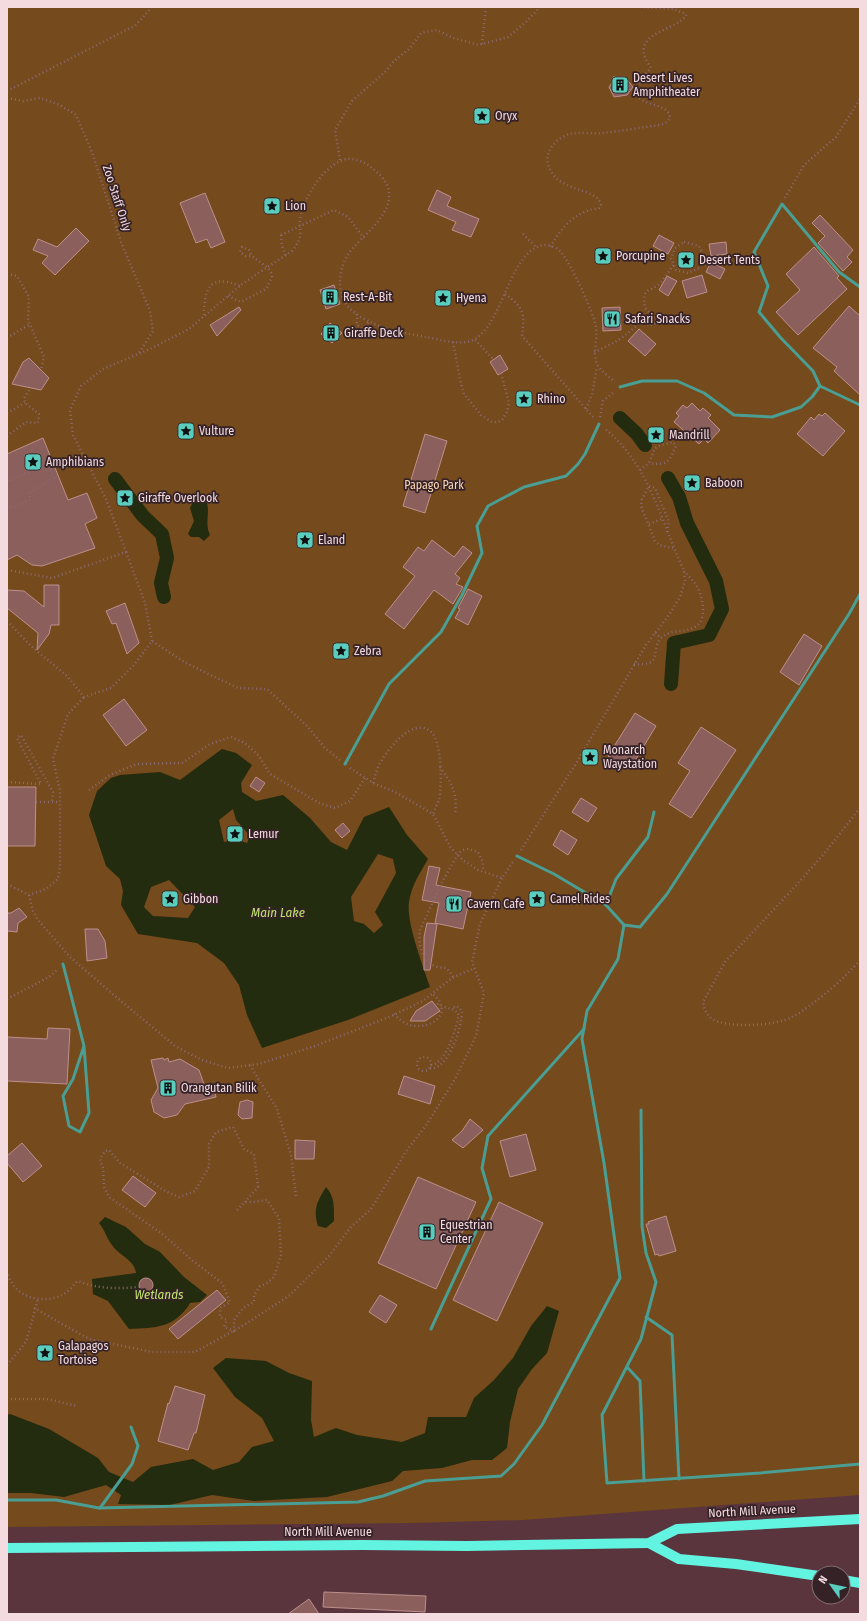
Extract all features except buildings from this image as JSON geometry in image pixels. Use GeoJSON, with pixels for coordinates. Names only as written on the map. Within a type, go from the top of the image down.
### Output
{"type":"FeatureCollection","features":[{"type":"Feature","properties":{"kind":"main road","name":"North Mill Avenue"},"geometry":{"type":"LineString","coordinates":[[7,1548],[354,1545],[467,1546],[649,1543],[676,1529],[860,1519]]}},
{"type":"Feature","properties":{"kind":"main road","name":"North Mill Avenue"},"geometry":{"type":"LineString","coordinates":[[649,1543],[679,1559],[736,1564],[811,1575]]}},
{"type":"Feature","properties":{"kind":"lane"},"geometry":{"type":"LineString","coordinates":[[860,287],[839,272],[782,204],[754,252],[768,286],[759,312],[780,337],[813,370],[820,386],[860,405]]}},
{"type":"Feature","properties":{"kind":"lane"},"geometry":{"type":"LineString","coordinates":[[620,387],[642,381],[677,381],[704,393],[734,415],[772,417],[801,407],[812,398],[820,386]]}},
{"type":"Feature","properties":{"kind":"lane"},"geometry":{"type":"LineString","coordinates":[[345,764],[389,684],[441,632],[462,596],[482,554],[477,526],[488,506],[524,487],[566,476],[578,464],[585,454],[599,424]]}},
{"type":"Feature","properties":{"kind":"lane"},"geometry":{"type":"LineString","coordinates":[[517,856],[554,874],[606,905],[624,925],[640,927],[667,894],[849,614],[860,594]]}},
{"type":"Feature","properties":{"kind":"lane"},"geometry":{"type":"LineString","coordinates":[[606,905],[616,879],[648,837],[654,812]]}},
{"type":"Feature","properties":{"kind":"lane"},"geometry":{"type":"LineString","coordinates":[[7,1500],[56,1500],[99,1508],[358,1502],[383,1496],[425,1481],[501,1476],[514,1464],[542,1425],[620,1278],[604,1163],[582,1039],[587,1011],[618,959],[624,925]]}},
{"type":"Feature","properties":{"kind":"lane"},"geometry":{"type":"LineString","coordinates":[[63,964],[84,1046],[89,1113],[80,1132],[69,1126],[63,1096],[73,1079],[84,1046]]}},
{"type":"Feature","properties":{"kind":"lane"},"geometry":{"type":"LineString","coordinates":[[431,1329],[491,1199],[482,1168],[488,1136],[584,1029]]}},
{"type":"Feature","properties":{"kind":"lane"},"geometry":{"type":"LineString","coordinates":[[641,1110],[642,1226],[646,1253],[656,1282],[641,1339],[602,1415],[607,1483],[760,1474],[860,1464]]}},
{"type":"Feature","properties":{"kind":"lane"},"geometry":{"type":"LineString","coordinates":[[646,1317],[672,1335],[679,1479]]}},
{"type":"Feature","properties":{"kind":"lane"},"geometry":{"type":"LineString","coordinates":[[627,1367],[640,1380],[644,1481]]}},
{"type":"Feature","properties":{"kind":"lane"},"geometry":{"type":"LineString","coordinates":[[99,1508],[126,1475],[132,1464],[138,1446],[131,1427]]}},
{"type":"Feature","properties":{"kind":"path"},"geometry":{"type":"LineString","coordinates":[[7,91],[136,25],[152,7]]}},
{"type":"Feature","properties":{"kind":"path"},"geometry":{"type":"LineString","coordinates":[[482,44],[486,7]]}},
{"type":"Feature","properties":{"kind":"path"},"geometry":{"type":"LineString","coordinates":[[340,160],[335,130],[352,101],[410,48],[421,33],[437,30],[453,38],[479,45],[508,36],[526,22],[540,7]]}},
{"type":"Feature","properties":{"kind":"path"},"geometry":{"type":"LineString","coordinates":[[551,246],[558,234],[576,217],[590,209],[599,208],[601,205],[596,197],[587,192],[564,184],[551,172],[547,160],[554,143],[569,134],[603,133],[661,125],[667,122],[670,118],[670,114],[666,110],[643,102],[639,98],[637,86],[640,80],[651,68],[644,55],[645,44],[653,35],[683,20],[686,14],[674,9],[641,7]]}},
{"type":"Feature","properties":{"kind":"path","name":"Zoo Staff Only"},"geometry":{"type":"LineString","coordinates":[[7,98],[23,101],[40,98],[60,104],[76,115],[92,152],[121,242],[150,311],[153,331],[139,354]]}},
{"type":"Feature","properties":{"kind":"path"},"geometry":{"type":"LineString","coordinates":[[782,204],[804,165],[836,137],[860,99]]}},
{"type":"Feature","properties":{"kind":"path"},"geometry":{"type":"LineString","coordinates":[[502,878],[483,871],[463,860],[451,848],[433,814],[395,792],[372,783],[345,764],[325,748],[307,726],[267,689],[238,688],[186,663],[152,640],[145,603],[106,499],[73,435],[70,410],[81,386],[103,369],[139,354],[189,329],[240,286],[286,256],[295,248],[301,236],[299,223],[305,202],[326,171],[340,160],[351,158],[361,161],[374,168],[382,178],[389,191],[389,202],[380,219],[364,238],[355,245],[346,257],[341,270],[340,279],[341,296],[346,305],[357,314],[386,329],[453,342],[475,340],[485,330],[505,294],[516,270],[525,258],[537,248],[545,245],[554,247],[562,253],[585,297],[596,328],[594,352],[598,366],[592,394],[586,409]]}},
{"type":"Feature","properties":{"kind":"path"},"geometry":{"type":"LineString","coordinates":[[286,256],[282,246],[281,235],[334,210],[348,218],[364,238]]}},
{"type":"Feature","properties":{"kind":"path"},"geometry":{"type":"LineString","coordinates":[[523,234],[537,248]]}},
{"type":"Feature","properties":{"kind":"path"},"geometry":{"type":"LineString","coordinates":[[684,242],[699,246],[704,257],[699,268],[688,273],[676,270],[673,265],[671,258],[675,248],[684,242]]}},
{"type":"Feature","properties":{"kind":"path"},"geometry":{"type":"LineString","coordinates":[[228,296],[241,302],[266,289],[272,274],[268,268],[252,256],[249,250],[242,247],[240,252],[246,256],[252,256]]}},
{"type":"Feature","properties":{"kind":"path"},"geometry":{"type":"LineString","coordinates":[[594,352],[614,342],[633,329],[641,321],[650,326],[657,322],[645,308],[644,298],[648,290],[659,284],[673,265]]}},
{"type":"Feature","properties":{"kind":"path"},"geometry":{"type":"LineString","coordinates":[[7,274],[17,276],[29,297],[28,320],[44,357],[41,370]]}},
{"type":"Feature","properties":{"kind":"path"},"geometry":{"type":"LineString","coordinates":[[204,316],[205,295],[212,285],[222,281],[228,281],[240,286]]}},
{"type":"Feature","properties":{"kind":"path"},"geometry":{"type":"LineString","coordinates":[[505,294],[517,303],[524,319],[522,336],[599,424],[617,438],[640,470],[649,486],[673,548],[684,571],[697,586],[703,615],[701,621],[694,628],[670,633],[661,638],[654,659],[651,663],[643,665],[634,664]]}},
{"type":"Feature","properties":{"kind":"path"},"geometry":{"type":"LineString","coordinates":[[357,314],[356,323],[363,330],[375,336],[386,329]]}},
{"type":"Feature","properties":{"kind":"path"},"geometry":{"type":"LineString","coordinates":[[363,330],[370,321]]}},
{"type":"Feature","properties":{"kind":"path"},"geometry":{"type":"LineString","coordinates":[[7,338],[30,324]]}},
{"type":"Feature","properties":{"kind":"path"},"geometry":{"type":"LineString","coordinates":[[475,340],[494,360]]}},
{"type":"Feature","properties":{"kind":"path"},"geometry":{"type":"LineString","coordinates":[[453,342],[464,394],[481,415],[492,422],[502,420],[507,412],[509,403],[501,373]]}},
{"type":"Feature","properties":{"kind":"path"},"geometry":{"type":"LineString","coordinates":[[598,366],[620,387],[603,401],[599,424]]}},
{"type":"Feature","properties":{"kind":"path"},"geometry":{"type":"LineString","coordinates":[[25,402],[24,398],[31,388]]}},
{"type":"Feature","properties":{"kind":"path"},"geometry":{"type":"LineString","coordinates":[[7,412],[25,402]]}},
{"type":"Feature","properties":{"kind":"path"},"geometry":{"type":"LineString","coordinates":[[7,436],[26,422],[38,423],[39,414],[25,402]]}},
{"type":"Feature","properties":{"kind":"path"},"geometry":{"type":"LineString","coordinates":[[640,470],[648,463],[653,452],[659,446],[668,443],[675,444],[676,446],[670,459],[666,463],[658,465],[648,463]]}},
{"type":"Feature","properties":{"kind":"path"},"geometry":{"type":"LineString","coordinates":[[7,477],[10,480],[47,464],[54,478],[30,492],[30,500],[7,509]]}},
{"type":"Feature","properties":{"kind":"path"},"geometry":{"type":"LineString","coordinates":[[649,486],[641,504],[656,541],[659,545],[673,548]]}},
{"type":"Feature","properties":{"kind":"path"},"geometry":{"type":"LineString","coordinates":[[649,486],[655,488],[669,522],[667,532]]}},
{"type":"Feature","properties":{"kind":"path"},"geometry":{"type":"LineString","coordinates":[[649,524],[662,519]]}},
{"type":"Feature","properties":{"kind":"path"},"geometry":{"type":"LineString","coordinates":[[7,570],[52,578],[126,552]]}},
{"type":"Feature","properties":{"kind":"path"},"geometry":{"type":"LineString","coordinates":[[34,1308],[90,1338],[152,1352],[195,1352],[234,1331],[290,1295],[329,1256],[351,1227],[371,1209],[407,1150],[431,1118],[454,1079],[476,1036],[484,993],[472,962],[480,924],[502,878],[575,765],[646,644],[669,615],[680,597],[685,581],[684,571]]}},
{"type":"Feature","properties":{"kind":"path"},"geometry":{"type":"LineString","coordinates":[[7,621],[32,647],[67,676],[84,697]]}},
{"type":"Feature","properties":{"kind":"path"},"geometry":{"type":"LineString","coordinates":[[655,633],[661,638]]}},
{"type":"Feature","properties":{"kind":"path"},"geometry":{"type":"LineString","coordinates":[[7,884],[29,894],[46,889],[58,879],[60,866],[60,791],[53,759],[68,714],[84,697],[111,688],[134,665],[152,640]]}},
{"type":"Feature","properties":{"kind":"path"},"geometry":{"type":"LineString","coordinates":[[372,783],[379,764],[402,736],[412,730],[420,728],[426,729],[432,733],[436,739],[440,757],[439,798],[433,814]]}},
{"type":"Feature","properties":{"kind":"path"},"geometry":{"type":"LineString","coordinates":[[7,782],[41,784],[17,738],[21,735],[53,792],[52,802]]}},
{"type":"Feature","properties":{"kind":"path"},"geometry":{"type":"LineString","coordinates":[[89,790],[110,774],[137,764],[182,763],[210,744],[230,737],[245,743],[259,756],[270,774],[319,803],[330,807],[335,808],[350,800],[365,778]]}},
{"type":"Feature","properties":{"kind":"path"},"geometry":{"type":"LineString","coordinates":[[440,766],[454,789],[457,806],[455,815]]}},
{"type":"Feature","properties":{"kind":"path"},"geometry":{"type":"LineString","coordinates":[[36,802],[60,802]]}},
{"type":"Feature","properties":{"kind":"path"},"geometry":{"type":"LineString","coordinates":[[860,808],[791,891],[725,962],[703,1002],[704,1008],[710,1017],[720,1023],[747,1025],[791,1018],[833,986],[860,960]]}},
{"type":"Feature","properties":{"kind":"path"},"geometry":{"type":"LineString","coordinates":[[454,977],[446,968],[430,963],[424,955],[419,938],[423,923],[442,882],[458,854],[463,850],[468,849],[478,852],[483,862],[483,871]]}},
{"type":"Feature","properties":{"kind":"path"},"geometry":{"type":"LineString","coordinates":[[29,894],[33,911],[38,920],[70,957],[175,1046],[202,1060],[228,1068],[259,1064],[315,1046],[423,1001],[454,977],[475,968]]}},
{"type":"Feature","properties":{"kind":"path"},"geometry":{"type":"LineString","coordinates":[[7,999],[49,977],[70,957]]}},
{"type":"Feature","properties":{"kind":"path"},"geometry":{"type":"LineString","coordinates":[[394,1014],[404,1022],[412,1025],[429,1025],[441,1014],[440,1003],[432,993]]}},
{"type":"Feature","properties":{"kind":"path"},"geometry":{"type":"LineString","coordinates":[[420,1016],[440,1003]]}},
{"type":"Feature","properties":{"kind":"path"},"geometry":{"type":"LineString","coordinates":[[431,1067],[429,1059],[426,1057],[418,1061],[418,1067],[422,1071],[428,1070],[438,1062],[451,1042],[459,1015],[456,1010],[452,1008],[441,1006]]}},
{"type":"Feature","properties":{"kind":"path"},"geometry":{"type":"LineString","coordinates":[[431,1067],[433,1069],[441,1066],[454,1044],[462,1014],[460,1008],[457,1006],[452,1008]]}},
{"type":"Feature","properties":{"kind":"path"},"geometry":{"type":"LineString","coordinates":[[250,1065],[277,1109],[291,1155],[296,1196]]}},
{"type":"Feature","properties":{"kind":"path"},"geometry":{"type":"LineString","coordinates":[[234,1331],[224,1327],[227,1320],[220,1316],[220,1308],[230,1302],[222,1283],[193,1261],[161,1232],[109,1197],[104,1187],[103,1168],[100,1159],[105,1151],[109,1150],[120,1163],[167,1192],[179,1197],[194,1191],[209,1167],[209,1144],[216,1132],[233,1127],[244,1149],[254,1154],[258,1187],[237,1210]]}},
{"type":"Feature","properties":{"kind":"path"},"geometry":{"type":"LineString","coordinates":[[234,1331],[234,1320],[243,1308],[254,1302],[254,1295],[260,1286],[267,1283],[274,1277],[281,1255],[279,1218],[267,1200],[245,1202]]}},
{"type":"Feature","properties":{"kind":"path"},"geometry":{"type":"LineString","coordinates":[[7,1271],[12,1283],[21,1293],[38,1299],[51,1299],[66,1292],[78,1281],[88,1285],[118,1289],[139,1287]]}},
{"type":"Feature","properties":{"kind":"path"},"geometry":{"type":"LineString","coordinates":[[7,1365],[26,1342],[34,1308],[38,1299]]}},
{"type":"Feature","properties":{"kind":"path"},"geometry":{"type":"LineString","coordinates":[[7,1400],[47,1400],[77,1406]]}},
{"type":"Feature","properties":{"kind":"green space","name":"Papago Park"},"geometry":{"type":"Polygon","coordinates":[[[7,7],[860,7],[860,1495],[523,1520],[411,1523],[7,1527],[7,7]]]}},
{"type":"Feature","properties":{"kind":"water"},"geometry":{"type":"Polygon","coordinates":[[[200,498],[206,500],[208,509],[208,531],[210,535],[204,541],[199,537],[191,537],[188,534],[194,521],[190,508],[194,500],[200,498]]]}},
{"type":"Feature","properties":{"kind":"water","name":"Main Lake"},"geometry":{"type":"Polygon","coordinates":[[[222,749],[236,753],[252,765],[241,783],[242,792],[256,801],[283,795],[310,818],[331,842],[347,850],[364,817],[389,807],[407,835],[428,859],[412,890],[409,902],[409,911],[412,932],[430,987],[348,1020],[262,1048],[247,1015],[239,985],[224,963],[197,943],[138,934],[121,905],[123,891],[120,879],[106,866],[89,815],[97,791],[111,778],[120,775],[160,772],[180,780],[222,749]],[[233,809],[219,820],[224,842],[235,839],[247,843],[250,836],[236,820],[233,809]],[[378,854],[351,897],[354,921],[364,924],[374,933],[383,925],[375,912],[396,873],[393,859],[378,854]],[[169,880],[151,887],[144,907],[153,916],[188,918],[195,907],[169,880]]]}},
{"type":"Feature","properties":{"kind":"water"},"geometry":{"type":"Polygon","coordinates":[[[326,1187],[331,1195],[334,1207],[334,1221],[326,1228],[318,1226],[316,1210],[318,1201],[326,1187]]]}},
{"type":"Feature","properties":{"kind":"water","name":"Wetlands"},"geometry":{"type":"Polygon","coordinates":[[[105,1217],[126,1227],[145,1244],[160,1252],[184,1277],[207,1295],[200,1302],[190,1303],[178,1317],[171,1322],[156,1327],[129,1329],[108,1301],[93,1294],[92,1279],[136,1273],[135,1268],[130,1261],[112,1245],[99,1223],[105,1217]]]}},
{"type":"Feature","properties":{"kind":"water"},"geometry":{"type":"Polygon","coordinates":[[[547,1306],[559,1311],[547,1353],[532,1369],[518,1389],[510,1422],[507,1448],[492,1460],[472,1460],[442,1468],[403,1471],[392,1481],[327,1497],[254,1501],[212,1495],[170,1505],[118,1504],[121,1495],[106,1485],[64,1497],[31,1493],[7,1493],[7,1415],[10,1414],[49,1429],[98,1458],[109,1472],[133,1482],[151,1467],[193,1459],[213,1470],[239,1462],[252,1447],[274,1441],[262,1418],[235,1397],[213,1368],[226,1358],[266,1361],[289,1373],[312,1381],[311,1420],[314,1437],[336,1428],[357,1435],[402,1442],[425,1433],[428,1417],[466,1417],[474,1398],[494,1380],[513,1358],[531,1326],[547,1306]]]}},
{"type":"Feature","properties":{"kind":"waterway"},"geometry":{"type":"LineString","coordinates":[[620,418],[637,434],[645,445]]}},
{"type":"Feature","properties":{"kind":"waterway"},"geometry":{"type":"LineString","coordinates":[[668,478],[679,497],[687,523],[716,581],[722,609],[709,635],[674,643],[671,684]]}},
{"type":"Feature","properties":{"kind":"waterway"},"geometry":{"type":"LineString","coordinates":[[115,479],[143,516],[162,534],[167,558],[161,583],[164,597]]}},
{"type":"Feature","properties":{"kind":"place","name":"Desert Lives Amphitheater"},"geometry":{"type":"Point","coordinates":[620,85]}},
{"type":"Feature","properties":{"kind":"place","name":"Oryx"},"geometry":{"type":"Point","coordinates":[482,116]}},
{"type":"Feature","properties":{"kind":"place","name":"Lion"},"geometry":{"type":"Point","coordinates":[272,206]}},
{"type":"Feature","properties":{"kind":"place","name":"Porcupine"},"geometry":{"type":"Point","coordinates":[603,256]}},
{"type":"Feature","properties":{"kind":"place","name":"Desert Tents"},"geometry":{"type":"Point","coordinates":[686,260]}},
{"type":"Feature","properties":{"kind":"place","name":"Rest-A-Bit"},"geometry":{"type":"Point","coordinates":[330,297]}},
{"type":"Feature","properties":{"kind":"place","name":"Hyena"},"geometry":{"type":"Point","coordinates":[443,298]}},
{"type":"Feature","properties":{"kind":"place","name":"Safari Snacks"},"geometry":{"type":"Point","coordinates":[612,319]}},
{"type":"Feature","properties":{"kind":"place","name":"Giraffe Deck"},"geometry":{"type":"Point","coordinates":[331,333]}},
{"type":"Feature","properties":{"kind":"place","name":"Rhino"},"geometry":{"type":"Point","coordinates":[524,399]}},
{"type":"Feature","properties":{"kind":"place","name":"Vulture"},"geometry":{"type":"Point","coordinates":[186,431]}},
{"type":"Feature","properties":{"kind":"place","name":"Mandrill"},"geometry":{"type":"Point","coordinates":[656,435]}},
{"type":"Feature","properties":{"kind":"place","name":"Amphibians"},"geometry":{"type":"Point","coordinates":[33,462]}},
{"type":"Feature","properties":{"kind":"place","name":"Baboon"},"geometry":{"type":"Point","coordinates":[692,483]}},
{"type":"Feature","properties":{"kind":"place","name":"Giraffe Overlook"},"geometry":{"type":"Point","coordinates":[125,498]}},
{"type":"Feature","properties":{"kind":"place","name":"Eland"},"geometry":{"type":"Point","coordinates":[305,540]}},
{"type":"Feature","properties":{"kind":"place","name":"Zebra"},"geometry":{"type":"Point","coordinates":[341,651]}},
{"type":"Feature","properties":{"kind":"place","name":"Monarch Waystation"},"geometry":{"type":"Point","coordinates":[590,757]}},
{"type":"Feature","properties":{"kind":"place","name":"Lemur"},"geometry":{"type":"Point","coordinates":[235,834]}},
{"type":"Feature","properties":{"kind":"place","name":"Gibbon"},"geometry":{"type":"Point","coordinates":[170,899]}},
{"type":"Feature","properties":{"kind":"place","name":"Camel Rides"},"geometry":{"type":"Point","coordinates":[537,899]}},
{"type":"Feature","properties":{"kind":"place","name":"Cavern Cafe"},"geometry":{"type":"Point","coordinates":[454,904]}},
{"type":"Feature","properties":{"kind":"place","name":"Orangutan Bilik"},"geometry":{"type":"Point","coordinates":[168,1088]}},
{"type":"Feature","properties":{"kind":"place","name":"Equestrian Center"},"geometry":{"type":"Point","coordinates":[427,1232]}},
{"type":"Feature","properties":{"kind":"place","name":"Galapagos Tortoise"},"geometry":{"type":"Point","coordinates":[45,1353]}}]}
